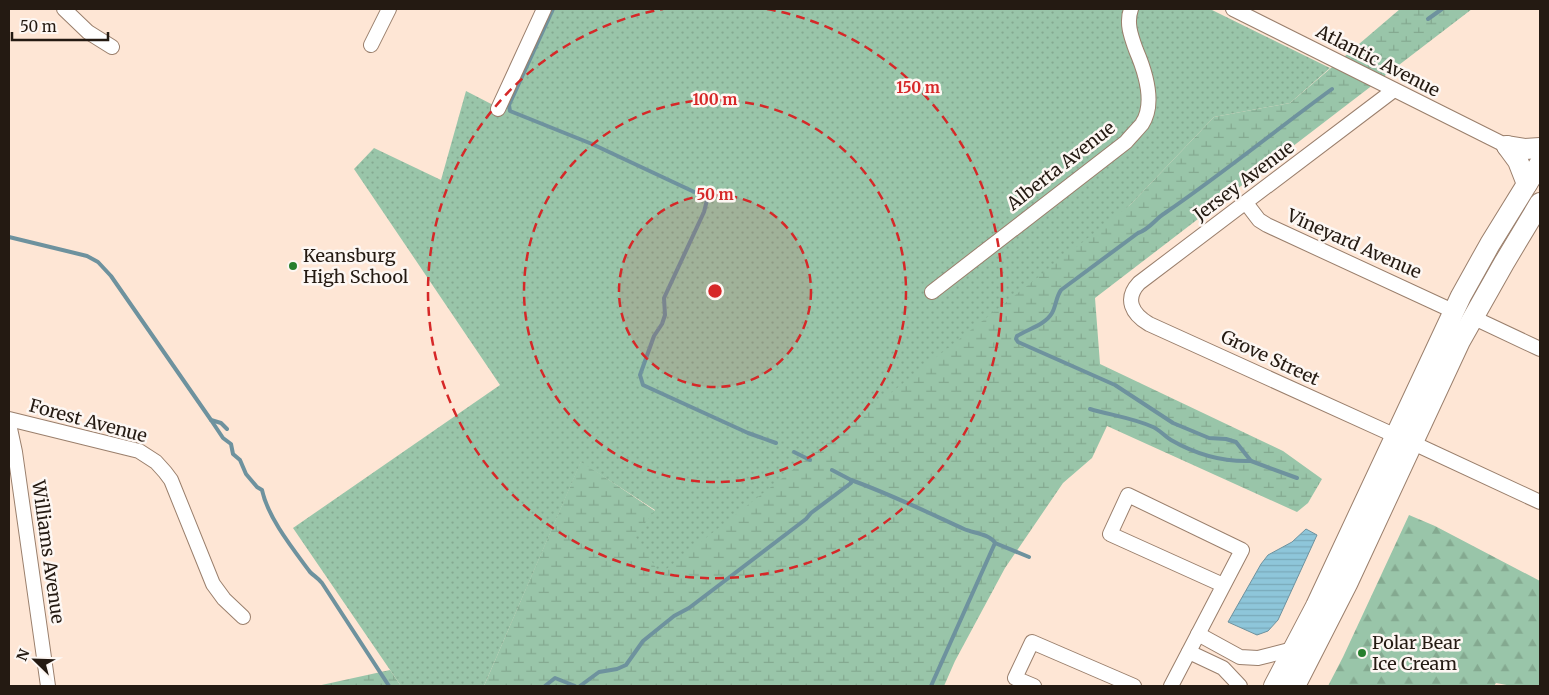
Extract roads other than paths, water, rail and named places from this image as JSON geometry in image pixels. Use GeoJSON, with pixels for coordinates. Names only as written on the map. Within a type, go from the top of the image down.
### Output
{"type":"FeatureCollection","features":[{"type":"Feature","properties":{"kind":"highway"},"geometry":{"type":"LineString","coordinates":[[1507,146],[1525,149],[1540,148]]}},
{"type":"Feature","properties":{"kind":"highway"},"geometry":{"type":"LineString","coordinates":[[1507,146],[1518,161],[1527,184]]}},
{"type":"Feature","properties":{"kind":"highway"},"geometry":{"type":"LineString","coordinates":[[1295,686],[1347,584],[1453,312],[1490,244],[1540,163]]}},
{"type":"Feature","properties":{"kind":"highway"},"geometry":{"type":"LineString","coordinates":[[1274,686],[1404,439],[1472,317],[1540,203]]}},
{"type":"Feature","properties":{"kind":"street"},"geometry":{"type":"LineString","coordinates":[[64,9],[88,32],[112,47]]}},
{"type":"Feature","properties":{"kind":"street"},"geometry":{"type":"LineString","coordinates":[[371,45],[388,9]]}},
{"type":"Feature","properties":{"kind":"street"},"geometry":{"type":"LineString","coordinates":[[498,109],[544,9]]}},
{"type":"Feature","properties":{"kind":"street","name":"Alberta Avenue"},"geometry":{"type":"LineString","coordinates":[[932,292],[1126,142],[1143,123],[1148,108],[1148,88],[1130,34],[1129,15],[1131,9]]}},
{"type":"Feature","properties":{"kind":"street","name":"Atlantic Avenue"},"geometry":{"type":"LineString","coordinates":[[1233,9],[1507,146]]}},
{"type":"Feature","properties":{"kind":"street","name":"Jersey Avenue"},"geometry":{"type":"LineString","coordinates":[[1134,308],[1131,303],[1131,297],[1133,289],[1139,283],[1394,90]]}},
{"type":"Feature","properties":{"kind":"street","name":"Vineyard Avenue"},"geometry":{"type":"LineString","coordinates":[[1246,203],[1259,220],[1267,225],[1453,312]]}},
{"type":"Feature","properties":{"kind":"street","name":"Grove Street"},"geometry":{"type":"LineString","coordinates":[[1134,308],[1142,319],[1149,324],[1540,502]]}},
{"type":"Feature","properties":{"kind":"street"},"geometry":{"type":"LineString","coordinates":[[1472,317],[1540,349]]}},
{"type":"Feature","properties":{"kind":"street","name":"Forest Avenue"},"geometry":{"type":"LineString","coordinates":[[9,419],[139,451],[156,462],[171,480],[213,584],[224,599],[243,617]]}},
{"type":"Feature","properties":{"kind":"street","name":"Williams Avenue"},"geometry":{"type":"LineString","coordinates":[[9,424],[15,452],[48,686]]}},
{"type":"Feature","properties":{"kind":"street"},"geometry":{"type":"LineString","coordinates":[[1171,686],[1242,550],[1128,495],[1110,534],[1223,585]]}},
{"type":"Feature","properties":{"kind":"street"},"geometry":{"type":"LineString","coordinates":[[1198,634],[1240,657],[1258,658],[1293,649]]}},
{"type":"Feature","properties":{"kind":"street"},"geometry":{"type":"LineString","coordinates":[[1034,686],[1015,678],[1032,642],[1134,686]]}},
{"type":"Feature","properties":{"kind":"street"},"geometry":{"type":"LineString","coordinates":[[1189,652],[1223,668],[1240,686]]}},
{"type":"Feature","properties":{"kind":"water"},"geometry":{"type":"Polygon","coordinates":[[[1306,529],[1317,535],[1278,620],[1268,631],[1257,635],[1228,622],[1268,555],[1292,542],[1306,529]]]}},
{"type":"Feature","properties":{"kind":"waterway"},"geometry":{"type":"LineString","coordinates":[[553,9],[509,105],[510,111],[592,144],[705,197],[707,200],[704,212],[664,298],[665,315],[662,324],[654,336],[640,375],[643,385],[748,433],[776,443]]}},
{"type":"Feature","properties":{"kind":"waterway"},"geometry":{"type":"LineString","coordinates":[[1428,19],[1442,9]]}},
{"type":"Feature","properties":{"kind":"waterway"},"geometry":{"type":"LineString","coordinates":[[1297,478],[1251,461],[1236,442],[1226,439],[1209,438],[1173,423],[1115,385],[1018,342],[1016,339],[1017,336],[1041,324],[1049,317],[1061,290],[1146,229],[1161,215],[1207,183],[1332,89]]}},
{"type":"Feature","properties":{"kind":"waterway"},"geometry":{"type":"LineString","coordinates":[[9,237],[87,256],[98,262],[111,276],[211,420],[221,423],[227,429]]}},
{"type":"Feature","properties":{"kind":"waterway"},"geometry":{"type":"LineString","coordinates":[[1090,409],[1130,419],[1155,428],[1171,440],[1200,454],[1220,459],[1251,461]]}},
{"type":"Feature","properties":{"kind":"waterway"},"geometry":{"type":"LineString","coordinates":[[211,420],[223,438],[231,444],[233,454],[240,460],[246,474],[262,490],[265,501],[282,533],[310,572],[322,583],[389,686]]}},
{"type":"Feature","properties":{"kind":"waterway"},"geometry":{"type":"LineString","coordinates":[[794,452],[810,460]]}},
{"type":"Feature","properties":{"kind":"waterway"},"geometry":{"type":"LineString","coordinates":[[580,686],[599,672],[617,669],[626,665],[643,641],[674,616],[689,608],[851,483],[851,480],[832,470]]}},
{"type":"Feature","properties":{"kind":"waterway"},"geometry":{"type":"LineString","coordinates":[[851,480],[894,497],[964,529],[985,536],[995,543],[931,686]]}},
{"type":"Feature","properties":{"kind":"waterway"},"geometry":{"type":"LineString","coordinates":[[995,543],[1029,557]]}},
{"type":"Feature","properties":{"kind":"waterway"},"geometry":{"type":"LineString","coordinates":[[545,686],[555,678],[575,686]]}},
{"type":"Feature","properties":{"kind":"place","name":"Keansburg High School"},"geometry":{"type":"Point","coordinates":[293,266]}},
{"type":"Feature","properties":{"kind":"place","name":"Polar Bear Ice Cream"},"geometry":{"type":"Point","coordinates":[1362,653]}}]}
